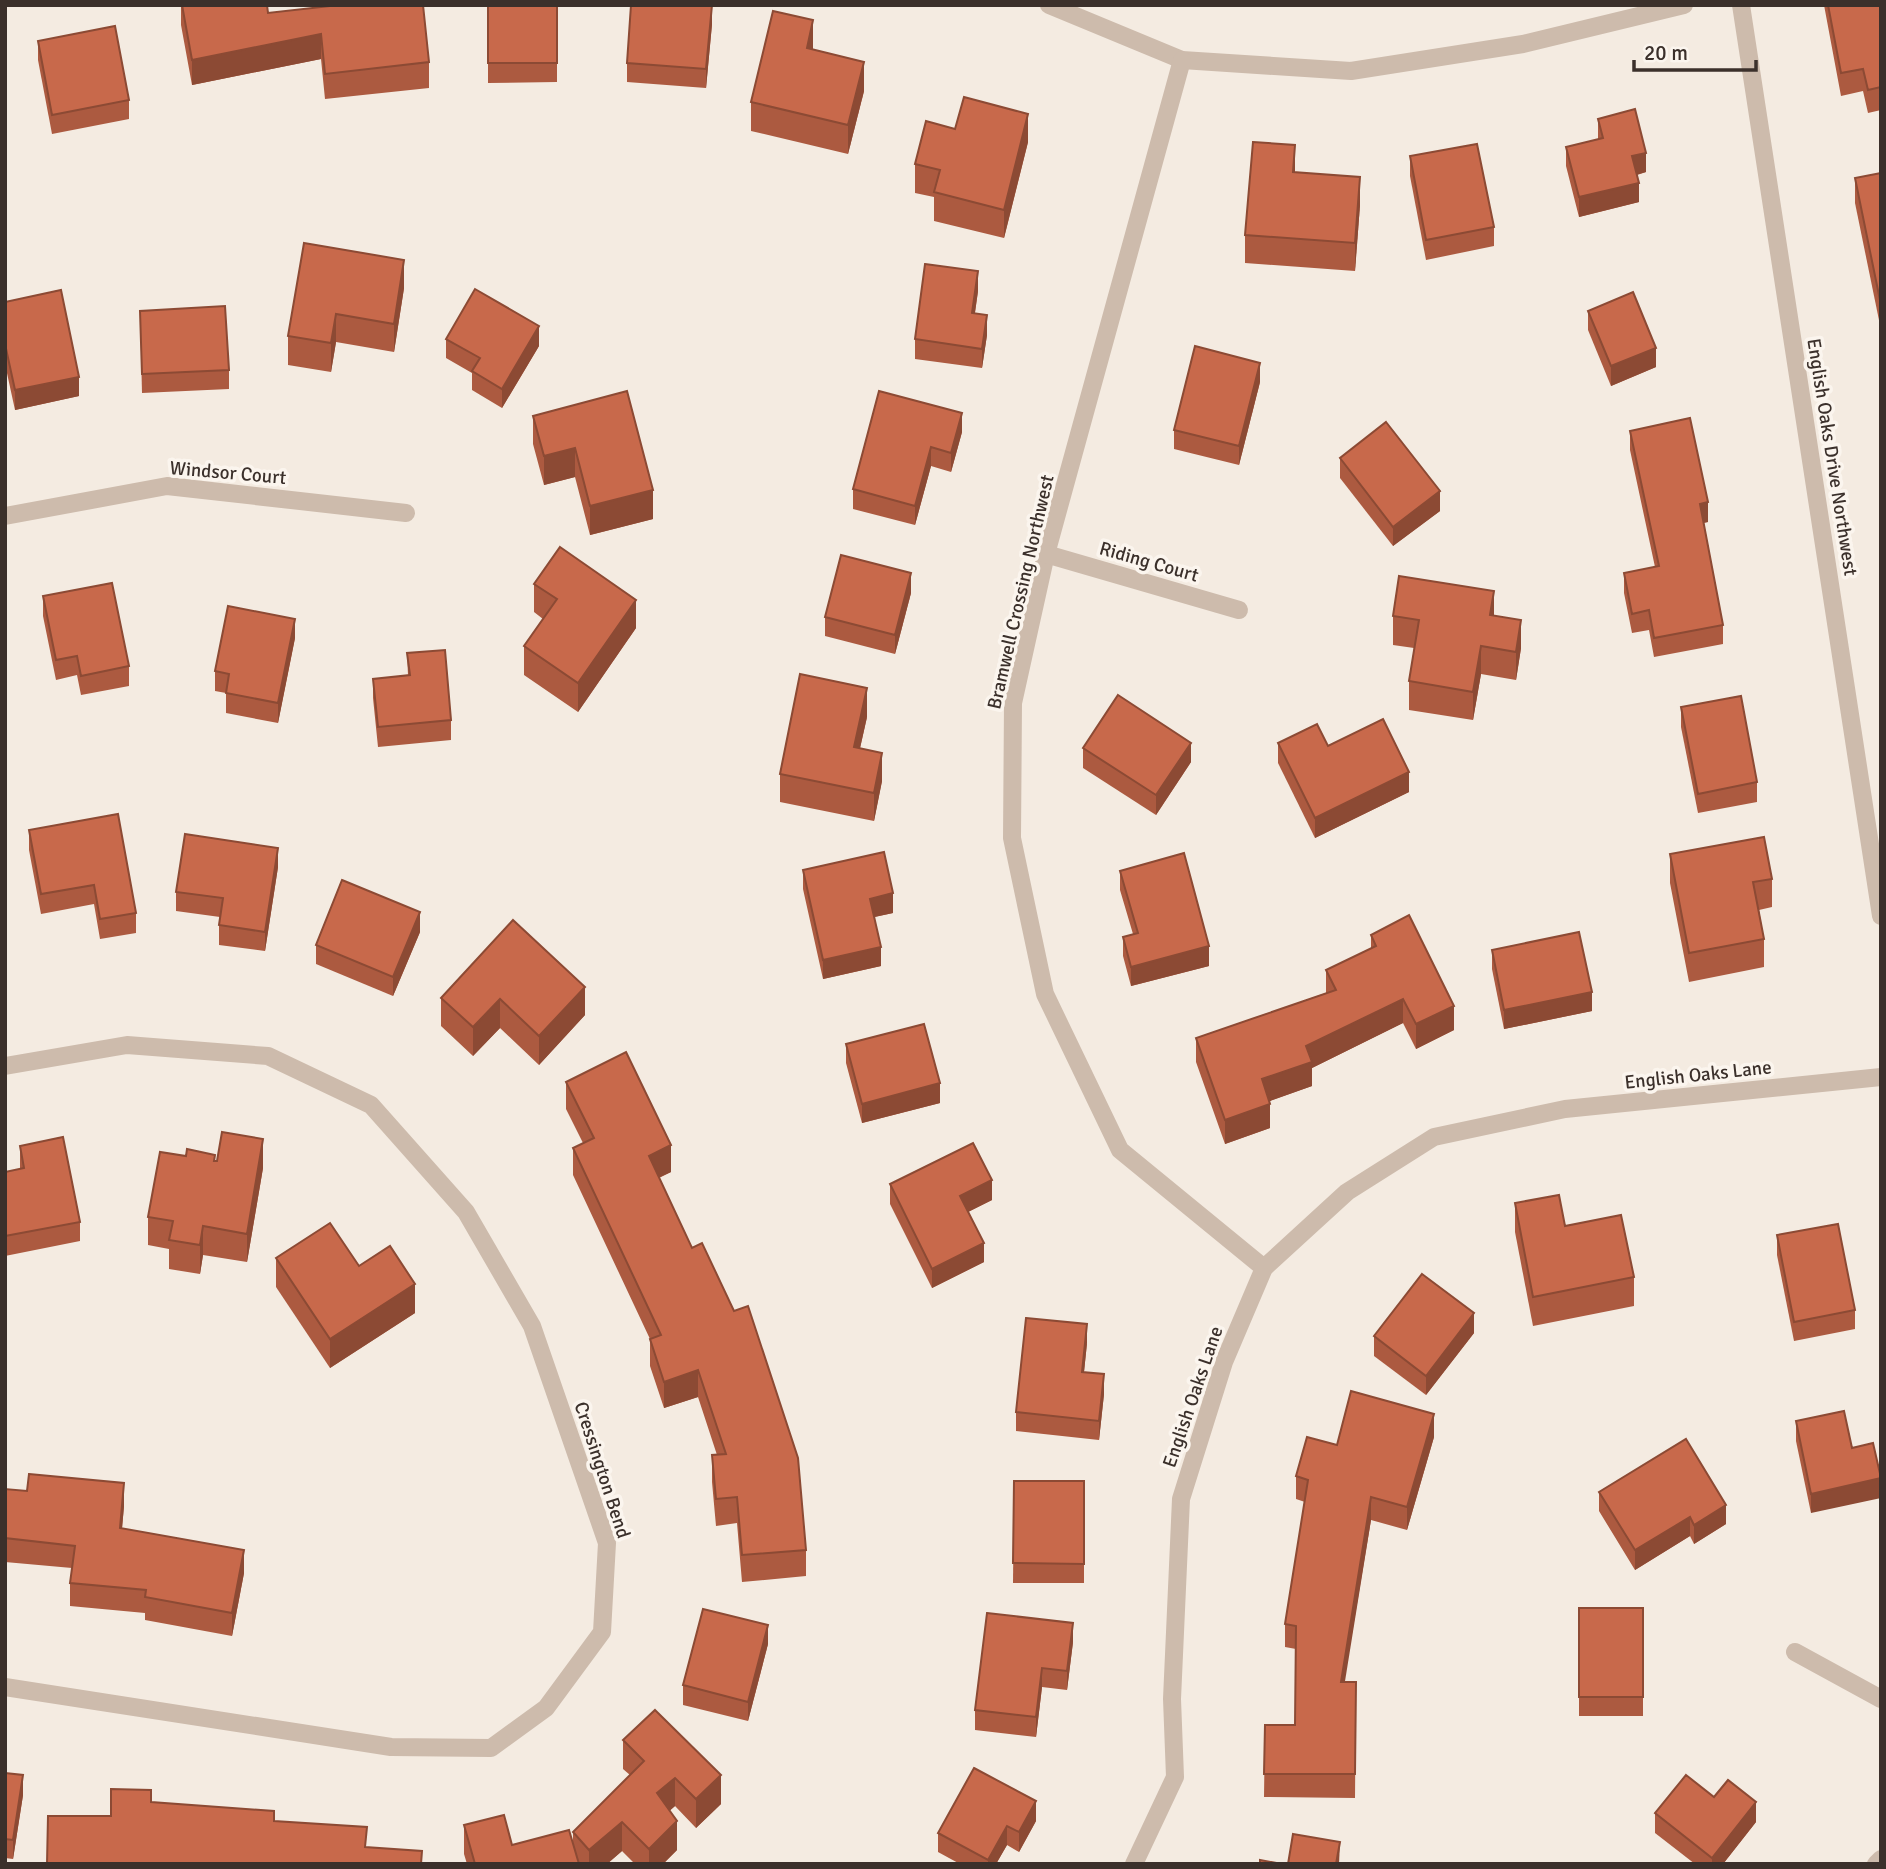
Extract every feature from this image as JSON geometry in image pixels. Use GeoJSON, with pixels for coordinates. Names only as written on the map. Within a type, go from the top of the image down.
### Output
{"type":"FeatureCollection","features":[{"type":"Feature","properties":{"kind":"street"},"geometry":{"type":"LineString","coordinates":[[1049,5],[1182,60],[1351,71],[1523,44],[1685,5]]}},
{"type":"Feature","properties":{"kind":"street","name":"English Oaks Drive Northwest"},"geometry":{"type":"LineString","coordinates":[[1741,5],[1881,916]]}},
{"type":"Feature","properties":{"kind":"street","name":"Bramwell Crossing Northwest"},"geometry":{"type":"LineString","coordinates":[[1182,60],[1046,554],[1013,703],[1012,838],[1045,995],[1120,1150],[1264,1268]]}},
{"type":"Feature","properties":{"kind":"street","name":"Windsor Court"},"geometry":{"type":"LineString","coordinates":[[5,516],[167,486],[406,513]]}},
{"type":"Feature","properties":{"kind":"street","name":"Riding Court"},"geometry":{"type":"LineString","coordinates":[[1046,554],[1239,610]]}},
{"type":"Feature","properties":{"kind":"street","name":"Cressington Bend"},"geometry":{"type":"LineString","coordinates":[[5,1066],[127,1045],[268,1056],[371,1105],[466,1212],[532,1326],[607,1543],[602,1633],[546,1708],[491,1748],[391,1747],[5,1687]]}},
{"type":"Feature","properties":{"kind":"street","name":"English Oaks Lane"},"geometry":{"type":"LineString","coordinates":[[1133,1864],[1175,1777],[1172,1699],[1181,1499],[1224,1362],[1264,1268],[1347,1192],[1434,1137],[1565,1109],[1881,1077]]}},
{"type":"Feature","properties":{"kind":"street"},"geometry":{"type":"LineString","coordinates":[[1795,1652],[1881,1699]]}},
{"type":"Feature","properties":{"kind":"street"},"geometry":{"type":"LineString","coordinates":[[1876,1864],[1881,1859]]}},
{"type":"Feature","properties":{"kind":"building"},"geometry":{"type":"Polygon","coordinates":[[[182,5],[267,5],[268,13],[339,5],[423,5],[429,62],[325,74],[321,34],[192,60],[182,5]]]}},
{"type":"Feature","properties":{"kind":"building"},"geometry":{"type":"Polygon","coordinates":[[[488,5],[557,5],[557,63],[488,63],[488,5]]]}},
{"type":"Feature","properties":{"kind":"building"},"geometry":{"type":"Polygon","coordinates":[[[631,5],[712,5],[706,69],[627,63],[631,5]]]}},
{"type":"Feature","properties":{"kind":"building"},"geometry":{"type":"Polygon","coordinates":[[[1828,5],[1881,5],[1881,87],[1868,90],[1863,69],[1841,73],[1828,5]]]}},
{"type":"Feature","properties":{"kind":"building"},"geometry":{"type":"Polygon","coordinates":[[[773,11],[813,20],[807,48],[864,62],[848,125],[751,102],[773,11]]]}},
{"type":"Feature","properties":{"kind":"building"},"geometry":{"type":"Polygon","coordinates":[[[115,26],[129,100],[52,115],[38,41],[115,26]]]}},
{"type":"Feature","properties":{"kind":"building"},"geometry":{"type":"Polygon","coordinates":[[[964,97],[1028,114],[1004,210],[934,192],[940,170],[915,164],[926,121],[955,129],[964,97]]]}},
{"type":"Feature","properties":{"kind":"building"},"geometry":{"type":"Polygon","coordinates":[[[1635,109],[1646,153],[1632,156],[1639,183],[1579,197],[1566,147],[1603,138],[1598,119],[1635,109]]]}},
{"type":"Feature","properties":{"kind":"building"},"geometry":{"type":"Polygon","coordinates":[[[1253,142],[1295,145],[1293,172],[1360,177],[1355,243],[1245,235],[1253,142]]]}},
{"type":"Feature","properties":{"kind":"building"},"geometry":{"type":"Polygon","coordinates":[[[1477,144],[1494,227],[1426,240],[1410,156],[1477,144]]]}},
{"type":"Feature","properties":{"kind":"building"},"geometry":{"type":"Polygon","coordinates":[[[1881,173],[1881,305],[1855,178],[1881,173]]]}},
{"type":"Feature","properties":{"kind":"building"},"geometry":{"type":"Polygon","coordinates":[[[304,243],[404,260],[394,324],[336,314],[331,343],[288,336],[304,243]]]}},
{"type":"Feature","properties":{"kind":"building"},"geometry":{"type":"Polygon","coordinates":[[[925,264],[978,271],[972,313],[987,315],[982,349],[915,339],[925,264]]]}},
{"type":"Feature","properties":{"kind":"building"},"geometry":{"type":"Polygon","coordinates":[[[475,289],[539,326],[502,389],[472,371],[480,358],[446,339],[475,289]]]}},
{"type":"Feature","properties":{"kind":"building"},"geometry":{"type":"Polygon","coordinates":[[[61,290],[79,377],[15,390],[5,344],[5,302],[61,290]]]}},
{"type":"Feature","properties":{"kind":"building"},"geometry":{"type":"Polygon","coordinates":[[[1633,292],[1656,348],[1611,366],[1588,311],[1633,292]]]}},
{"type":"Feature","properties":{"kind":"building"},"geometry":{"type":"Polygon","coordinates":[[[225,306],[229,370],[142,374],[140,311],[225,306]]]}},
{"type":"Feature","properties":{"kind":"building"},"geometry":{"type":"Polygon","coordinates":[[[1195,346],[1260,363],[1239,446],[1174,430],[1195,346]]]}},
{"type":"Feature","properties":{"kind":"building"},"geometry":{"type":"Polygon","coordinates":[[[627,391],[653,490],[590,506],[575,448],[544,456],[533,416],[627,391]]]}},
{"type":"Feature","properties":{"kind":"building"},"geometry":{"type":"Polygon","coordinates":[[[879,391],[962,413],[951,453],[931,447],[915,506],[853,489],[879,391]]]}},
{"type":"Feature","properties":{"kind":"building"},"geometry":{"type":"Polygon","coordinates":[[[1690,418],[1708,502],[1700,504],[1723,625],[1654,638],[1649,610],[1632,614],[1624,573],[1659,566],[1630,431],[1690,418]]]}},
{"type":"Feature","properties":{"kind":"building"},"geometry":{"type":"Polygon","coordinates":[[[1386,422],[1440,491],[1393,527],[1340,458],[1386,422]]]}},
{"type":"Feature","properties":{"kind":"building"},"geometry":{"type":"Polygon","coordinates":[[[560,547],[636,600],[578,683],[524,646],[557,599],[534,584],[560,547]]]}},
{"type":"Feature","properties":{"kind":"building"},"geometry":{"type":"Polygon","coordinates":[[[841,555],[911,573],[895,635],[825,617],[841,555]]]}},
{"type":"Feature","properties":{"kind":"building"},"geometry":{"type":"Polygon","coordinates":[[[1399,576],[1494,591],[1490,615],[1521,620],[1516,652],[1481,646],[1473,692],[1409,681],[1419,620],[1393,616],[1399,576]]]}},
{"type":"Feature","properties":{"kind":"building"},"geometry":{"type":"Polygon","coordinates":[[[112,583],[129,666],[81,676],[77,656],[56,660],[43,596],[112,583]]]}},
{"type":"Feature","properties":{"kind":"building"},"geometry":{"type":"Polygon","coordinates":[[[228,606],[295,619],[278,703],[226,693],[229,674],[215,671],[228,606]]]}},
{"type":"Feature","properties":{"kind":"building"},"geometry":{"type":"Polygon","coordinates":[[[445,650],[451,720],[378,727],[373,679],[410,675],[407,653],[445,650]]]}},
{"type":"Feature","properties":{"kind":"building"},"geometry":{"type":"Polygon","coordinates":[[[800,674],[867,688],[854,747],[882,753],[874,793],[780,774],[800,674]]]}},
{"type":"Feature","properties":{"kind":"building"},"geometry":{"type":"Polygon","coordinates":[[[1118,695],[1191,743],[1156,795],[1083,748],[1118,695]]]}},
{"type":"Feature","properties":{"kind":"building"},"geometry":{"type":"Polygon","coordinates":[[[1741,696],[1757,782],[1698,794],[1681,707],[1741,696]]]}},
{"type":"Feature","properties":{"kind":"building"},"geometry":{"type":"Polygon","coordinates":[[[1383,719],[1409,772],[1315,818],[1278,743],[1317,724],[1328,746],[1383,719]]]}},
{"type":"Feature","properties":{"kind":"building"},"geometry":{"type":"Polygon","coordinates":[[[118,814],[136,913],[100,919],[94,885],[41,894],[29,830],[118,814]]]}},
{"type":"Feature","properties":{"kind":"building"},"geometry":{"type":"Polygon","coordinates":[[[185,834],[278,848],[265,932],[219,925],[223,898],[176,892],[185,834]]]}},
{"type":"Feature","properties":{"kind":"building"},"geometry":{"type":"Polygon","coordinates":[[[1764,837],[1772,879],[1753,882],[1764,939],[1689,953],[1670,854],[1764,837]]]}},
{"type":"Feature","properties":{"kind":"building"},"geometry":{"type":"Polygon","coordinates":[[[884,852],[893,893],[870,899],[881,947],[823,960],[803,870],[884,852]]]}},
{"type":"Feature","properties":{"kind":"building"},"geometry":{"type":"Polygon","coordinates":[[[1184,853],[1209,946],[1131,967],[1123,937],[1138,933],[1120,871],[1184,853]]]}},
{"type":"Feature","properties":{"kind":"building"},"geometry":{"type":"Polygon","coordinates":[[[342,880],[420,912],[393,977],[316,945],[342,880]]]}},
{"type":"Feature","properties":{"kind":"building"},"geometry":{"type":"Polygon","coordinates":[[[1409,915],[1454,1006],[1416,1024],[1403,999],[1306,1046],[1312,1062],[1262,1079],[1270,1104],[1225,1120],[1196,1038],[1336,990],[1326,970],[1376,946],[1371,935],[1409,915]]]}},
{"type":"Feature","properties":{"kind":"building"},"geometry":{"type":"Polygon","coordinates":[[[513,920],[585,987],[539,1036],[500,999],[473,1027],[441,998],[513,920]]]}},
{"type":"Feature","properties":{"kind":"building"},"geometry":{"type":"Polygon","coordinates":[[[1579,932],[1592,992],[1504,1010],[1492,950],[1579,932]]]}},
{"type":"Feature","properties":{"kind":"building"},"geometry":{"type":"Polygon","coordinates":[[[924,1024],[940,1083],[862,1104],[846,1044],[924,1024]]]}},
{"type":"Feature","properties":{"kind":"building"},"geometry":{"type":"Polygon","coordinates":[[[626,1052],[671,1145],[649,1156],[692,1248],[702,1243],[734,1311],[748,1306],[798,1458],[806,1550],[742,1555],[737,1497],[716,1499],[712,1455],[726,1454],[698,1370],[664,1382],[650,1339],[661,1335],[573,1148],[594,1138],[566,1082],[626,1052]]]}},
{"type":"Feature","properties":{"kind":"building"},"geometry":{"type":"Polygon","coordinates":[[[222,1132],[263,1139],[247,1234],[203,1226],[200,1245],[169,1240],[173,1221],[148,1217],[160,1152],[186,1156],[187,1149],[215,1155],[214,1161],[217,1161],[222,1132]]]}},
{"type":"Feature","properties":{"kind":"building"},"geometry":{"type":"Polygon","coordinates":[[[63,1137],[80,1222],[5,1236],[5,1172],[24,1168],[20,1146],[63,1137]]]}},
{"type":"Feature","properties":{"kind":"building"},"geometry":{"type":"Polygon","coordinates":[[[973,1143],[992,1180],[960,1196],[984,1243],[932,1269],[890,1184],[973,1143]]]}},
{"type":"Feature","properties":{"kind":"building"},"geometry":{"type":"Polygon","coordinates":[[[1559,1195],[1565,1226],[1621,1215],[1634,1277],[1533,1297],[1515,1203],[1559,1195]]]}},
{"type":"Feature","properties":{"kind":"building"},"geometry":{"type":"Polygon","coordinates":[[[330,1223],[359,1266],[390,1246],[415,1284],[330,1339],[276,1258],[330,1223]]]}},
{"type":"Feature","properties":{"kind":"building"},"geometry":{"type":"Polygon","coordinates":[[[1838,1224],[1855,1310],[1794,1322],[1777,1235],[1838,1224]]]}},
{"type":"Feature","properties":{"kind":"building"},"geometry":{"type":"Polygon","coordinates":[[[1422,1274],[1474,1313],[1426,1376],[1374,1336],[1422,1274]]]}},
{"type":"Feature","properties":{"kind":"building"},"geometry":{"type":"Polygon","coordinates":[[[1026,1318],[1087,1324],[1082,1372],[1104,1374],[1099,1421],[1016,1412],[1026,1318]]]}},
{"type":"Feature","properties":{"kind":"building"},"geometry":{"type":"Polygon","coordinates":[[[1351,1391],[1434,1414],[1407,1507],[1371,1497],[1341,1682],[1356,1682],[1355,1774],[1264,1774],[1265,1725],[1295,1725],[1296,1626],[1285,1624],[1308,1480],[1296,1476],[1307,1437],[1337,1445],[1351,1391]]]}},
{"type":"Feature","properties":{"kind":"building"},"geometry":{"type":"Polygon","coordinates":[[[1844,1411],[1852,1448],[1873,1443],[1881,1478],[1811,1494],[1796,1421],[1844,1411]]]}},
{"type":"Feature","properties":{"kind":"building"},"geometry":{"type":"Polygon","coordinates":[[[1686,1439],[1726,1505],[1694,1525],[1690,1517],[1635,1550],[1599,1492],[1686,1439]]]}},
{"type":"Feature","properties":{"kind":"building"},"geometry":{"type":"Polygon","coordinates":[[[29,1474],[124,1483],[120,1528],[244,1550],[232,1613],[145,1597],[146,1590],[70,1583],[75,1546],[5,1538],[5,1489],[27,1491],[29,1474]]]}},
{"type":"Feature","properties":{"kind":"building"},"geometry":{"type":"Polygon","coordinates":[[[1014,1481],[1084,1481],[1084,1564],[1013,1563],[1014,1481]]]}},
{"type":"Feature","properties":{"kind":"building"},"geometry":{"type":"Polygon","coordinates":[[[1579,1608],[1643,1608],[1643,1697],[1579,1697],[1579,1608]]]}},
{"type":"Feature","properties":{"kind":"building"},"geometry":{"type":"Polygon","coordinates":[[[703,1609],[768,1625],[748,1702],[683,1685],[703,1609]]]}},
{"type":"Feature","properties":{"kind":"building"},"geometry":{"type":"Polygon","coordinates":[[[987,1613],[1073,1623],[1067,1671],[1042,1668],[1036,1717],[975,1710],[987,1613]]]}},
{"type":"Feature","properties":{"kind":"building"},"geometry":{"type":"Polygon","coordinates":[[[655,1710],[721,1775],[696,1799],[675,1778],[657,1793],[677,1821],[649,1849],[622,1822],[589,1850],[573,1832],[644,1761],[623,1740],[655,1710]]]}},
{"type":"Feature","properties":{"kind":"building"},"geometry":{"type":"Polygon","coordinates":[[[974,1768],[1036,1801],[1019,1832],[1007,1826],[988,1860],[938,1833],[974,1768]]]}},
{"type":"Feature","properties":{"kind":"building"},"geometry":{"type":"Polygon","coordinates":[[[5,1773],[23,1775],[13,1840],[5,1839],[5,1773]]]}},
{"type":"Feature","properties":{"kind":"building"},"geometry":{"type":"Polygon","coordinates":[[[1686,1775],[1714,1797],[1728,1780],[1756,1802],[1712,1858],[1655,1813],[1686,1775]]]}},
{"type":"Feature","properties":{"kind":"building"},"geometry":{"type":"Polygon","coordinates":[[[111,1789],[151,1790],[151,1802],[274,1811],[274,1821],[367,1827],[365,1847],[422,1851],[421,1864],[47,1864],[48,1816],[111,1816],[111,1789]]]}},
{"type":"Feature","properties":{"kind":"building"},"geometry":{"type":"Polygon","coordinates":[[[504,1815],[512,1845],[569,1830],[579,1864],[475,1864],[464,1825],[504,1815]]]}},
{"type":"Feature","properties":{"kind":"building"},"geometry":{"type":"Polygon","coordinates":[[[1293,1834],[1340,1842],[1336,1864],[1288,1864],[1293,1834]]]}},
{"type":"Feature","properties":{"kind":"building"},"geometry":{"type":"Polygon","coordinates":[[[1260,1860],[1282,1864],[1260,1864],[1260,1860]]]}}]}
